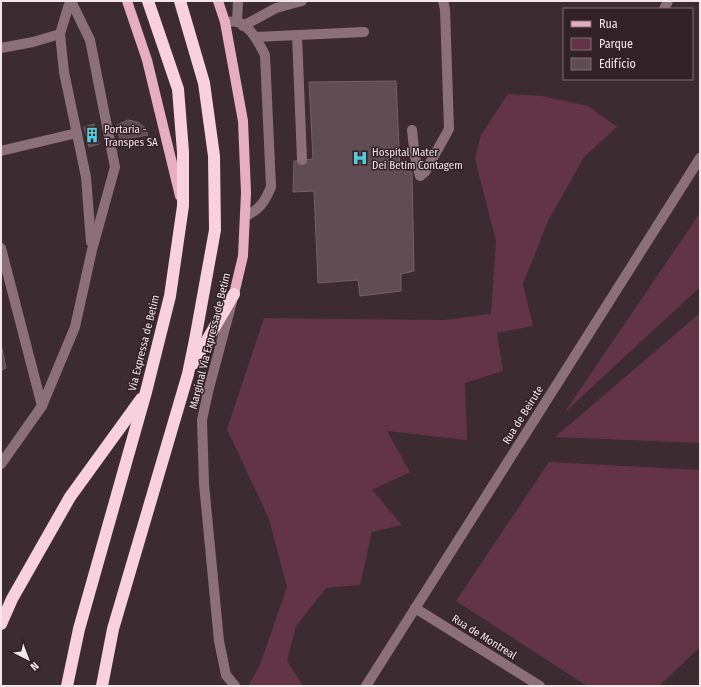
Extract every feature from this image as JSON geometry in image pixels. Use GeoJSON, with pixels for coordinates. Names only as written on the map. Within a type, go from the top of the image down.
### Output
{"type":"FeatureCollection","features":[{"type":"Feature","properties":{"kind":"highway","name":"Via Expressa de Betim"},"geometry":{"type":"LineString","coordinates":[[66,686],[79,629],[146,392],[170,296],[183,206],[183,152],[178,89],[148,1]]}},
{"type":"Feature","properties":{"kind":"highway"},"geometry":{"type":"LineString","coordinates":[[102,686],[113,629],[188,374],[215,230],[214,156],[204,83],[180,1]]}},
{"type":"Feature","properties":{"kind":"highway"},"geometry":{"type":"LineString","coordinates":[[188,374],[234,294]]}},
{"type":"Feature","properties":{"kind":"highway"},"geometry":{"type":"LineString","coordinates":[[1,624],[12,599],[70,497],[146,392]]}},
{"type":"Feature","properties":{"kind":"main road"},"geometry":{"type":"LineString","coordinates":[[127,1],[147,60],[183,206]]}},
{"type":"Feature","properties":{"kind":"main road","name":"Marginal Via Expressa de Betim"},"geometry":{"type":"LineString","coordinates":[[218,1],[225,22],[243,121],[246,193],[243,256],[234,294]]}},
{"type":"Feature","properties":{"kind":"street"},"geometry":{"type":"LineString","coordinates":[[70,1],[60,34],[64,72],[86,177],[92,250]]}},
{"type":"Feature","properties":{"kind":"street"},"geometry":{"type":"LineString","coordinates":[[1,464],[42,406],[75,327],[92,250],[116,167],[90,40],[70,1]]}},
{"type":"Feature","properties":{"kind":"street"},"geometry":{"type":"LineString","coordinates":[[238,1],[240,24],[255,37],[265,55],[271,187],[266,200],[260,207],[253,213],[245,216]]}},
{"type":"Feature","properties":{"kind":"street"},"geometry":{"type":"LineString","coordinates":[[225,22],[240,24],[276,8],[302,1]]}},
{"type":"Feature","properties":{"kind":"street"},"geometry":{"type":"LineString","coordinates":[[412,130],[415,157],[420,176],[425,172],[449,129],[446,9],[443,1]]}},
{"type":"Feature","properties":{"kind":"street"},"geometry":{"type":"LineString","coordinates":[[255,37],[364,32]]}},
{"type":"Feature","properties":{"kind":"street"},"geometry":{"type":"LineString","coordinates":[[1,48],[33,42],[60,34]]}},
{"type":"Feature","properties":{"kind":"street"},"geometry":{"type":"LineString","coordinates":[[297,35],[302,160]]}},
{"type":"Feature","properties":{"kind":"street"},"geometry":{"type":"LineString","coordinates":[[1,151],[77,133]]}},
{"type":"Feature","properties":{"kind":"street","name":"Rua de Beirute"},"geometry":{"type":"LineString","coordinates":[[366,686],[700,158]]}},
{"type":"Feature","properties":{"kind":"street"},"geometry":{"type":"LineString","coordinates":[[1,248],[42,406]]}},
{"type":"Feature","properties":{"kind":"street","name":"Marginal Via Expressa de Betim"},"geometry":{"type":"LineString","coordinates":[[234,294],[202,420],[204,484],[220,641],[226,675],[235,686]]}},
{"type":"Feature","properties":{"kind":"street","name":"Rua de Montreal"},"geometry":{"type":"LineString","coordinates":[[415,608],[540,686]]}},
{"type":"Feature","properties":{"kind":"green space"},"geometry":{"type":"Polygon","coordinates":[[[508,94],[542,96],[588,106],[617,127],[584,157],[548,221],[523,284],[533,326],[497,333],[503,371],[465,383],[467,440],[387,431],[410,472],[372,490],[402,525],[372,532],[360,585],[326,588],[296,626],[287,661],[303,686],[248,686],[260,665],[287,587],[269,519],[227,429],[264,318],[444,320],[491,314],[496,241],[475,159],[481,135],[508,94]]]}},
{"type":"Feature","properties":{"kind":"green space"},"geometry":{"type":"Polygon","coordinates":[[[700,213],[700,287],[564,413],[700,213]]]}},
{"type":"Feature","properties":{"kind":"green space"},"geometry":{"type":"Polygon","coordinates":[[[700,313],[700,443],[555,437],[700,313]]]}},
{"type":"Feature","properties":{"kind":"green space"},"geometry":{"type":"Polygon","coordinates":[[[549,462],[700,470],[700,647],[659,686],[587,686],[456,601],[549,462]]]}},
{"type":"Feature","properties":{"kind":"building"},"geometry":{"type":"Polygon","coordinates":[[[396,81],[400,170],[412,172],[414,271],[401,274],[401,291],[360,296],[358,280],[318,283],[314,191],[293,192],[294,161],[313,159],[309,82],[396,81]]]}},
{"type":"Feature","properties":{"kind":"building"},"geometry":{"type":"Polygon","coordinates":[[[128,120],[138,122],[145,128],[148,135],[120,140],[117,125],[128,120]]]}},
{"type":"Feature","properties":{"kind":"building","name":"Portaria - Transpes SA"},"geometry":{"type":"Polygon","coordinates":[[[94,124],[99,144],[89,147],[84,127],[94,124]]]}},
{"type":"Feature","properties":{"kind":"building"},"geometry":{"type":"Polygon","coordinates":[[[1,344],[6,368],[1,370],[1,344]]]}},
{"type":"Feature","properties":{"kind":"place","name":"Portaria - Transpes SA"},"geometry":{"type":"Point","coordinates":[92,135]}},
{"type":"Feature","properties":{"kind":"place","name":"Hospital Mater Dei Betim Contagem"},"geometry":{"type":"Point","coordinates":[360,158]}}]}
